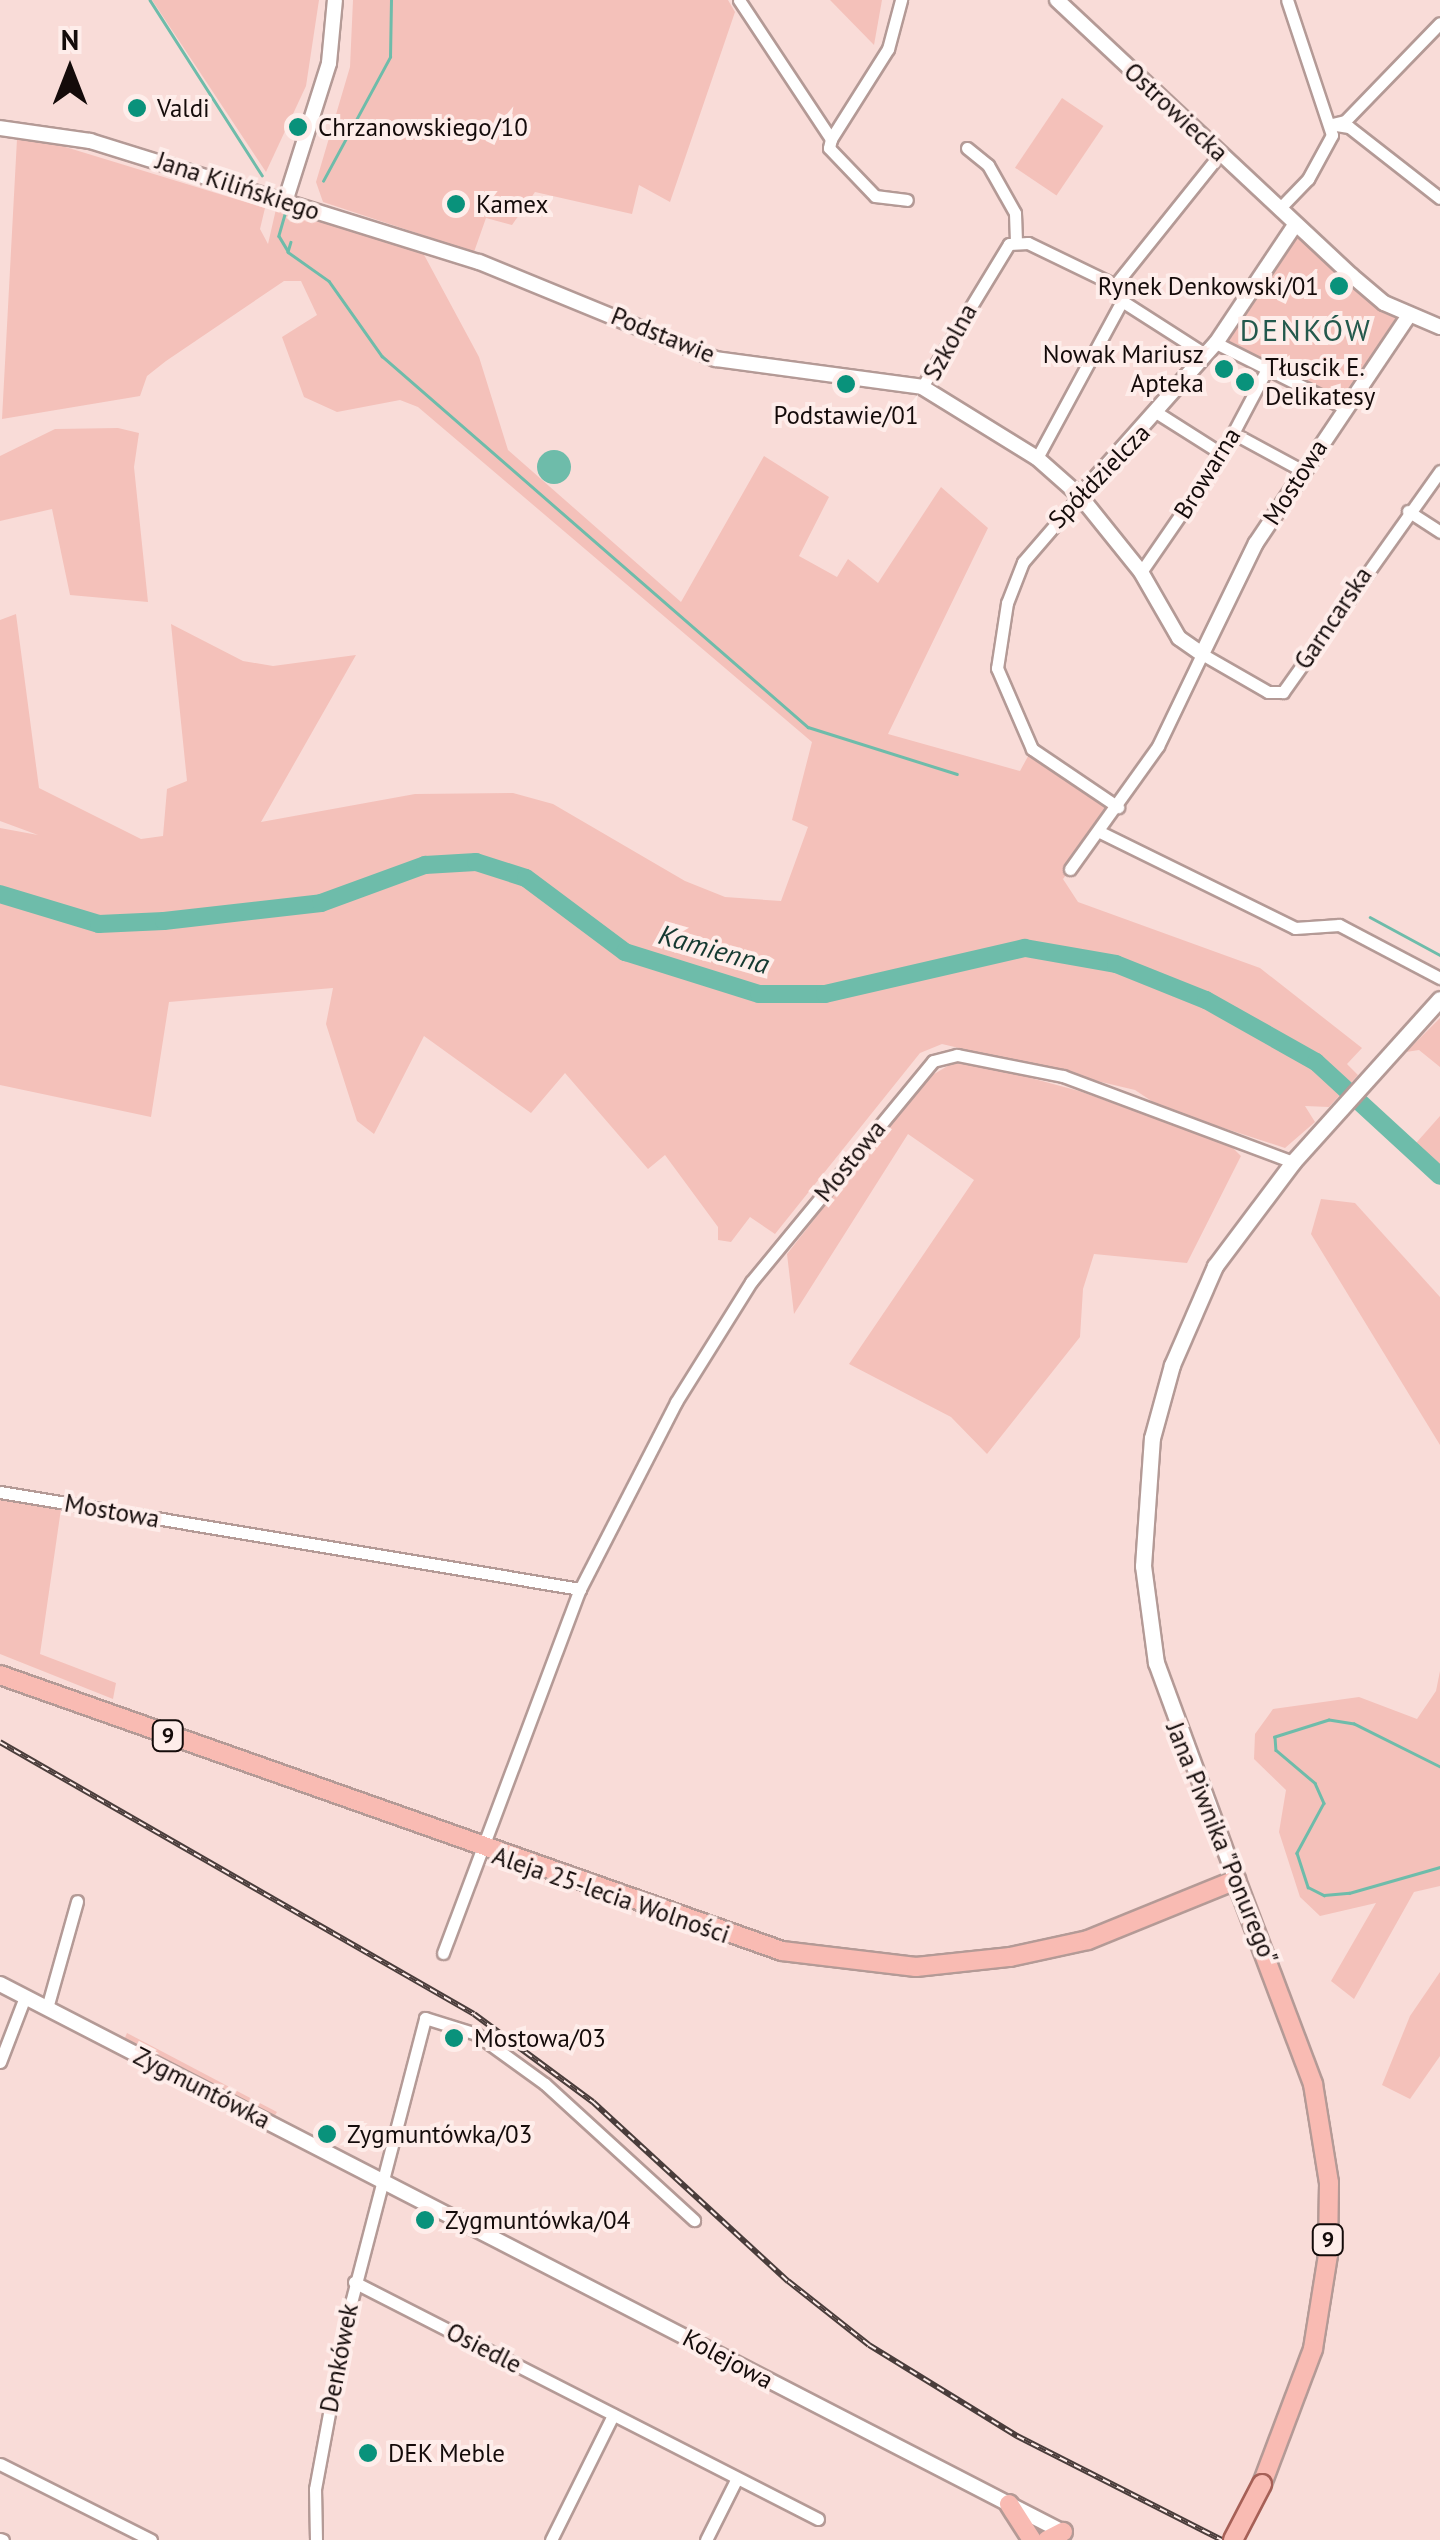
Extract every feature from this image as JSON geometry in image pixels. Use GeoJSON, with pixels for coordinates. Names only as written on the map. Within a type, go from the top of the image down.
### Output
{"type":"FeatureCollection","features":[{"type":"Feature","properties":{"kind":"main road","name":"Jana Piwnika \"Ponurego\""},"geometry":{"type":"LineString","coordinates":[[1234,2540],[1262,2484],[1314,2349],[1328,2255],[1329,2183],[1313,2084],[1156,1663],[1143,1566],[1144,1498],[1161,1402],[1191,1315],[1215,1266],[1292,1162],[1440,999]]}},
{"type":"Feature","properties":{"kind":"main road","name":"Aleja 25-lecia Wolności"},"geometry":{"type":"LineString","coordinates":[[0,1676],[480,1850],[782,1952],[898,1966],[1055,1948],[1236,1880]]}},
{"type":"Feature","properties":{"kind":"main road"},"geometry":{"type":"LineString","coordinates":[[1008,2504],[1032,2540]]}},
{"type":"Feature","properties":{"kind":"street"},"geometry":{"type":"LineString","coordinates":[[285,202],[330,62],[336,0]]}},
{"type":"Feature","properties":{"kind":"street"},"geometry":{"type":"LineString","coordinates":[[739,0],[831,139]]}},
{"type":"Feature","properties":{"kind":"street"},"geometry":{"type":"LineString","coordinates":[[901,0],[888,49],[829,148],[874,196],[907,200]]}},
{"type":"Feature","properties":{"kind":"street","name":"Ostrowiecka"},"geometry":{"type":"LineString","coordinates":[[1057,0],[1295,225],[1384,303],[1440,328]]}},
{"type":"Feature","properties":{"kind":"street"},"geometry":{"type":"LineString","coordinates":[[1279,209],[1322,159],[1332,124],[1287,0]]}},
{"type":"Feature","properties":{"kind":"street"},"geometry":{"type":"LineString","coordinates":[[1332,124],[1345,121],[1440,23]]}},
{"type":"Feature","properties":{"kind":"street"},"geometry":{"type":"LineString","coordinates":[[1332,124],[1349,128],[1440,198]]}},
{"type":"Feature","properties":{"kind":"street","name":"Jana Kilińskiego"},"geometry":{"type":"LineString","coordinates":[[0,128],[90,140],[472,260]]}},
{"type":"Feature","properties":{"kind":"street"},"geometry":{"type":"LineString","coordinates":[[967,148],[988,165],[1015,213],[1016,242],[1115,285],[1122,301],[1210,348],[1267,369],[1343,407]]}},
{"type":"Feature","properties":{"kind":"street"},"geometry":{"type":"LineString","coordinates":[[1115,285],[1220,154]]}},
{"type":"Feature","properties":{"kind":"street","name":"Spółdzielcza"},"geometry":{"type":"LineString","coordinates":[[1118,807],[1032,749],[997,668],[1007,603],[1024,562],[1080,496],[1159,414],[1295,225]]}},
{"type":"Feature","properties":{"kind":"street","name":"Szkolna"},"geometry":{"type":"LineString","coordinates":[[1016,242],[994,264],[922,387],[1037,458],[1080,496]]}},
{"type":"Feature","properties":{"kind":"street","name":"Podstawie"},"geometry":{"type":"LineString","coordinates":[[472,260],[716,359],[922,387]]}},
{"type":"Feature","properties":{"kind":"street"},"geometry":{"type":"LineString","coordinates":[[1037,458],[1122,301]]}},
{"type":"Feature","properties":{"kind":"street","name":"Mostowa"},"geometry":{"type":"LineString","coordinates":[[1070,870],[1158,746],[1256,543],[1343,407],[1409,315]]}},
{"type":"Feature","properties":{"kind":"street","name":"Browarna"},"geometry":{"type":"LineString","coordinates":[[1141,572],[1222,454],[1267,369]]}},
{"type":"Feature","properties":{"kind":"street"},"geometry":{"type":"LineString","coordinates":[[1159,414],[1222,454]]}},
{"type":"Feature","properties":{"kind":"street"},"geometry":{"type":"LineString","coordinates":[[1234,433],[1303,471]]}},
{"type":"Feature","properties":{"kind":"street","name":"Garncarska"},"geometry":{"type":"LineString","coordinates":[[1202,654],[1268,692],[1283,692],[1440,471]]}},
{"type":"Feature","properties":{"kind":"street"},"geometry":{"type":"LineString","coordinates":[[1080,496],[1141,572],[1164,618],[1202,654]]}},
{"type":"Feature","properties":{"kind":"street"},"geometry":{"type":"LineString","coordinates":[[1408,511],[1440,532]]}},
{"type":"Feature","properties":{"kind":"street"},"geometry":{"type":"LineString","coordinates":[[1100,832],[1295,928],[1338,925],[1440,978]]}},
{"type":"Feature","properties":{"kind":"street","name":"Mostowa"},"geometry":{"type":"LineString","coordinates":[[443,1953],[580,1589],[732,1309],[933,1061],[957,1056],[1063,1076],[1292,1162]]}},
{"type":"Feature","properties":{"kind":"street","name":"Mostowa"},"geometry":{"type":"LineString","coordinates":[[0,1492],[580,1589]]}},
{"type":"Feature","properties":{"kind":"street"},"geometry":{"type":"LineString","coordinates":[[46,2008],[77,1901]]}},
{"type":"Feature","properties":{"kind":"street","name":"Zygmuntówka"},"geometry":{"type":"LineString","coordinates":[[0,1984],[380,2179]]}},
{"type":"Feature","properties":{"kind":"street"},"geometry":{"type":"LineString","coordinates":[[0,2062],[25,1997]]}},
{"type":"Feature","properties":{"kind":"street"},"geometry":{"type":"LineString","coordinates":[[380,2179],[425,2018],[476,2034],[545,2084],[694,2220]]}},
{"type":"Feature","properties":{"kind":"street","name":"Denkówek"},"geometry":{"type":"LineString","coordinates":[[316,2540],[316,2489],[354,2282],[380,2179]]}},
{"type":"Feature","properties":{"kind":"street","name":"Kolejowa"},"geometry":{"type":"LineString","coordinates":[[380,2179],[1008,2504],[1062,2538]]}},
{"type":"Feature","properties":{"kind":"street","name":"Osiedle"},"geometry":{"type":"LineString","coordinates":[[354,2282],[818,2518]]}},
{"type":"Feature","properties":{"kind":"street"},"geometry":{"type":"LineString","coordinates":[[551,2540],[613,2415]]}},
{"type":"Feature","properties":{"kind":"street"},"geometry":{"type":"LineString","coordinates":[[0,2464],[151,2540]]}},
{"type":"Feature","properties":{"kind":"street"},"geometry":{"type":"LineString","coordinates":[[706,2540],[737,2478]]}},
{"type":"Feature","properties":{"kind":"shaded area"},"geometry":{"type":"Polygon","coordinates":[[[152,0],[319,0],[306,86],[266,172],[152,0]]]}},
{"type":"Feature","properties":{"kind":"shaded area"},"geometry":{"type":"Polygon","coordinates":[[[353,0],[728,0],[735,12],[670,202],[639,185],[632,214],[535,192],[512,225],[486,218],[474,252],[323,202],[316,182],[350,67],[353,0]]]}},
{"type":"Feature","properties":{"kind":"shaded area"},"geometry":{"type":"Polygon","coordinates":[[[830,0],[882,0],[874,45],[830,0]]]}},
{"type":"Feature","properties":{"kind":"shaded area"},"geometry":{"type":"Polygon","coordinates":[[[1062,98],[1103,126],[1056,196],[1015,168],[1062,98]]]}},
{"type":"Feature","properties":{"kind":"shaded area"},"geometry":{"type":"Polygon","coordinates":[[[17,139],[59,145],[265,208],[260,229],[268,244],[276,209],[422,251],[479,357],[508,450],[681,602],[764,456],[829,497],[799,556],[837,577],[848,559],[878,583],[941,487],[988,528],[888,734],[1020,771],[1032,749],[1118,807],[1063,879],[1078,902],[1260,968],[1362,1048],[1347,1064],[1358,1075],[1329,1107],[1305,1106],[1315,1122],[1285,1148],[1162,1108],[1135,1090],[942,1044],[920,1053],[775,1234],[750,1217],[731,1242],[718,1240],[718,1227],[665,1155],[648,1169],[565,1073],[531,1113],[424,1036],[374,1134],[357,1121],[326,1024],[333,988],[169,1002],[151,1117],[0,1085],[0,828],[38,835],[0,821],[0,620],[16,614],[39,788],[141,839],[163,836],[167,789],[187,781],[171,624],[243,661],[273,666],[356,655],[261,822],[415,794],[513,793],[553,804],[685,881],[725,897],[781,901],[808,827],[792,820],[812,742],[418,407],[400,400],[337,412],[304,397],[282,337],[317,315],[301,281],[284,281],[166,361],[147,376],[140,396],[2,419],[17,139]]]}},
{"type":"Feature","properties":{"kind":"shaded area"},"geometry":{"type":"Polygon","coordinates":[[[1295,225],[1409,315],[1343,407],[1216,343],[1295,225]]]}},
{"type":"Feature","properties":{"kind":"shaded area"},"geometry":{"type":"Polygon","coordinates":[[[118,428],[139,433],[134,467],[148,602],[70,595],[52,509],[0,521],[0,456],[55,429],[118,428]]]}},
{"type":"Feature","properties":{"kind":"shaded area"},"geometry":{"type":"Polygon","coordinates":[[[1440,1018],[1440,1067],[1419,1050],[1406,1052],[1440,1018]]]}},
{"type":"Feature","properties":{"kind":"shaded area"},"geometry":{"type":"Polygon","coordinates":[[[951,1064],[979,1064],[1079,1091],[1231,1146],[1241,1156],[1187,1263],[1094,1254],[1083,1289],[1080,1337],[987,1454],[951,1417],[849,1364],[974,1180],[908,1134],[794,1314],[787,1254],[924,1080],[951,1064]]]}},
{"type":"Feature","properties":{"kind":"shaded area"},"geometry":{"type":"Polygon","coordinates":[[[1440,1116],[1440,1176],[1409,1151],[1440,1116]]]}},
{"type":"Feature","properties":{"kind":"shaded area"},"geometry":{"type":"Polygon","coordinates":[[[1321,1199],[1355,1203],[1440,1297],[1440,1445],[1311,1234],[1321,1199]]]}},
{"type":"Feature","properties":{"kind":"shaded area"},"geometry":{"type":"Polygon","coordinates":[[[0,1498],[61,1509],[40,1654],[116,1683],[113,1699],[0,1654],[0,1498]]]}},
{"type":"Feature","properties":{"kind":"shaded area"},"geometry":{"type":"Polygon","coordinates":[[[1440,1671],[1440,1886],[1414,1892],[1354,1999],[1331,1981],[1376,1903],[1320,1916],[1300,1897],[1279,1832],[1286,1790],[1254,1759],[1255,1734],[1273,1709],[1359,1697],[1417,1719],[1436,1691],[1440,1671]]]}},
{"type":"Feature","properties":{"kind":"shaded area"},"geometry":{"type":"Polygon","coordinates":[[[1440,1972],[1440,2056],[1410,2099],[1382,2085],[1410,2016],[1440,1972]]]}},
{"type":"Feature","properties":{"kind":"shaded area"},"geometry":{"type":"Polygon","coordinates":[[[127,2033],[277,2112],[274,2117],[124,2040],[127,2033]]]}},
{"type":"Feature","properties":{"kind":"water"},"geometry":{"type":"Polygon","coordinates":[[[554,450],[566,455],[571,467],[566,479],[554,484],[542,479],[537,467],[542,455],[554,450]]]}},
{"type":"Feature","properties":{"kind":"waterway"},"geometry":{"type":"LineString","coordinates":[[150,0],[262,175]]}},
{"type":"Feature","properties":{"kind":"waterway"},"geometry":{"type":"LineString","coordinates":[[323,181],[390,57],[391,0]]}},
{"type":"Feature","properties":{"kind":"waterway"},"geometry":{"type":"LineString","coordinates":[[286,211],[279,236],[288,251]]}},
{"type":"Feature","properties":{"kind":"waterway"},"geometry":{"type":"LineString","coordinates":[[291,242],[288,252],[329,281],[382,356],[808,727],[957,774]]}},
{"type":"Feature","properties":{"kind":"waterway","name":"Kamienna"},"geometry":{"type":"LineString","coordinates":[[0,894],[99,924],[164,921],[321,903],[425,865],[476,862],[526,878],[625,952],[759,994],[825,994],[1025,948],[1116,964],[1206,1000],[1316,1062],[1440,1176]]}},
{"type":"Feature","properties":{"kind":"waterway"},"geometry":{"type":"LineString","coordinates":[[1370,917],[1440,955]]}},
{"type":"Feature","properties":{"kind":"waterway"},"geometry":{"type":"LineString","coordinates":[[1440,1767],[1354,1724],[1329,1720],[1275,1737],[1276,1750],[1315,1783],[1324,1803],[1297,1853],[1308,1887],[1324,1895],[1349,1893],[1440,1867]]}},
{"type":"Feature","properties":{"kind":"railway"},"geometry":{"type":"LineString","coordinates":[[0,1742],[474,2014],[593,2102],[788,2281],[869,2345],[1017,2436],[1222,2540]]}},
{"type":"Feature","properties":{"kind":"place","name":"Valdi"},"geometry":{"type":"Point","coordinates":[137,108]}},
{"type":"Feature","properties":{"kind":"place","name":"Chrzanowskiego/10"},"geometry":{"type":"Point","coordinates":[298,127]}},
{"type":"Feature","properties":{"kind":"place","name":"Kamex"},"geometry":{"type":"Point","coordinates":[456,204]}},
{"type":"Feature","properties":{"kind":"place","name":"Rynek Denkowski/01"},"geometry":{"type":"Point","coordinates":[1339,286]}},
{"type":"Feature","properties":{"kind":"place","name":"Nowak Mariusz Apteka"},"geometry":{"type":"Point","coordinates":[1224,369]}},
{"type":"Feature","properties":{"kind":"place","name":"Tłuscik E. Delikatesy"},"geometry":{"type":"Point","coordinates":[1245,382]}},
{"type":"Feature","properties":{"kind":"place","name":"Podstawie/01"},"geometry":{"type":"Point","coordinates":[846,384]}},
{"type":"Feature","properties":{"kind":"place","name":"Mostowa/03"},"geometry":{"type":"Point","coordinates":[454,2038]}},
{"type":"Feature","properties":{"kind":"place","name":"Zygmuntówka/03"},"geometry":{"type":"Point","coordinates":[327,2134]}},
{"type":"Feature","properties":{"kind":"place","name":"Zygmuntówka/04"},"geometry":{"type":"Point","coordinates":[425,2220]}},
{"type":"Feature","properties":{"kind":"place","name":"DEK Meble"},"geometry":{"type":"Point","coordinates":[368,2453]}},
{"type":"Feature","properties":{"kind":"district","name":"DENKÓW"},"geometry":{"type":"Point","coordinates":[1306,330]}}]}
